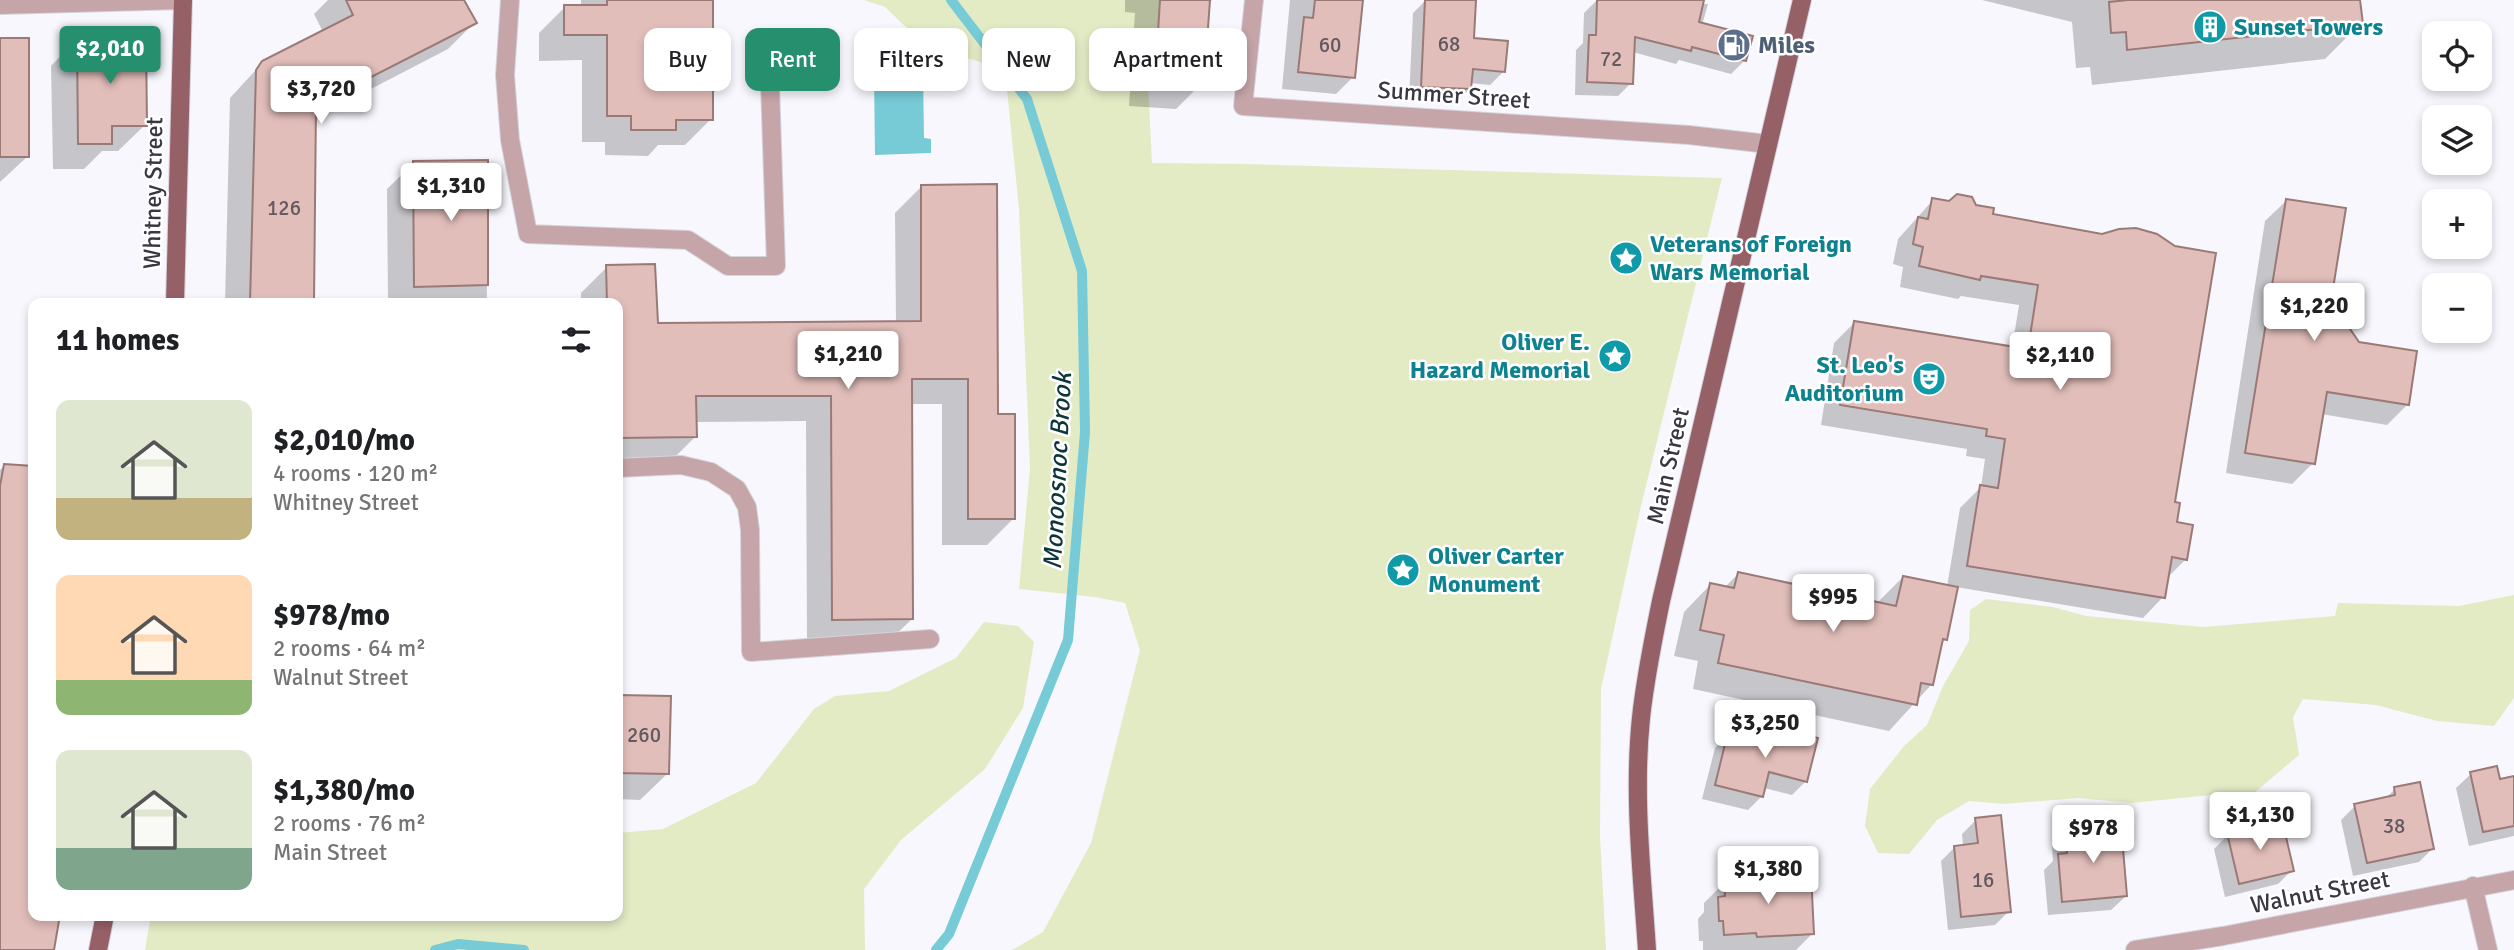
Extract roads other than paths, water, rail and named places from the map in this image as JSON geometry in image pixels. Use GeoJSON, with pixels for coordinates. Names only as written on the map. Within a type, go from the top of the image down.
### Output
{"type":"FeatureCollection","features":[{"type":"Feature","properties":{"kind":"main road","name":"Whitney Street"},"geometry":{"type":"LineString","coordinates":[[174,298],[184,0]]}},
{"type":"Feature","properties":{"kind":"main road","name":"Main Street"},"geometry":{"type":"LineString","coordinates":[[1647,950],[1638,790],[1641,719],[1649,664],[1661,601],[1802,0]]}},
{"type":"Feature","properties":{"kind":"main road"},"geometry":{"type":"LineString","coordinates":[[98,950],[104,921]]}},
{"type":"Feature","properties":{"kind":"street"},"geometry":{"type":"LineString","coordinates":[[0,5],[184,0]]}},
{"type":"Feature","properties":{"kind":"street"},"geometry":{"type":"LineString","coordinates":[[510,0],[506,88],[510,140],[528,234],[688,240],[728,266],[776,266],[770,91]]}},
{"type":"Feature","properties":{"kind":"street","name":"Summer Street"},"geometry":{"type":"LineString","coordinates":[[1254,0],[1243,106],[1689,135],[1768,144]]}},
{"type":"Feature","properties":{"kind":"street"},"geometry":{"type":"LineString","coordinates":[[623,468],[681,466],[711,472],[737,488],[747,507],[750,530],[751,652],[930,639]]}},
{"type":"Feature","properties":{"kind":"street","name":"Walnut Street"},"geometry":{"type":"LineString","coordinates":[[2135,950],[2223,936],[2514,880]]}},
{"type":"Feature","properties":{"kind":"street"},"geometry":{"type":"LineString","coordinates":[[2473,886],[2488,950]]}},
{"type":"Feature","properties":{"kind":"water"},"geometry":{"type":"Polygon","coordinates":[[[874,91],[923,91],[924,138],[931,139],[931,153],[875,155],[874,91]]]}},
{"type":"Feature","properties":{"kind":"waterway","name":"Monoosnoc Brook"},"geometry":{"type":"LineString","coordinates":[[936,950],[949,934],[1068,640],[1085,432],[1082,271],[1027,99],[951,0]]}},
{"type":"Feature","properties":{"kind":"waterway","name":"Monoosnoc Brook"},"geometry":{"type":"LineString","coordinates":[[435,950],[458,944],[524,950]]}},
{"type":"Feature","properties":{"kind":"place","name":"Sunset Towers"},"geometry":{"type":"Point","coordinates":[2210,27]}},
{"type":"Feature","properties":{"kind":"place","name":"Miles"},"geometry":{"type":"Point","coordinates":[1734,45]}},
{"type":"Feature","properties":{"kind":"place","name":"Veterans of Foreign Wars Memorial"},"geometry":{"type":"Point","coordinates":[1626,258]}},
{"type":"Feature","properties":{"kind":"place","name":"Oliver E. Hazard Memorial"},"geometry":{"type":"Point","coordinates":[1615,356]}},
{"type":"Feature","properties":{"kind":"place","name":"St. Leo's Auditorium"},"geometry":{"type":"Point","coordinates":[1929,379]}},
{"type":"Feature","properties":{"kind":"place","name":"Oliver Carter Monument"},"geometry":{"type":"Point","coordinates":[1403,570]}}]}
